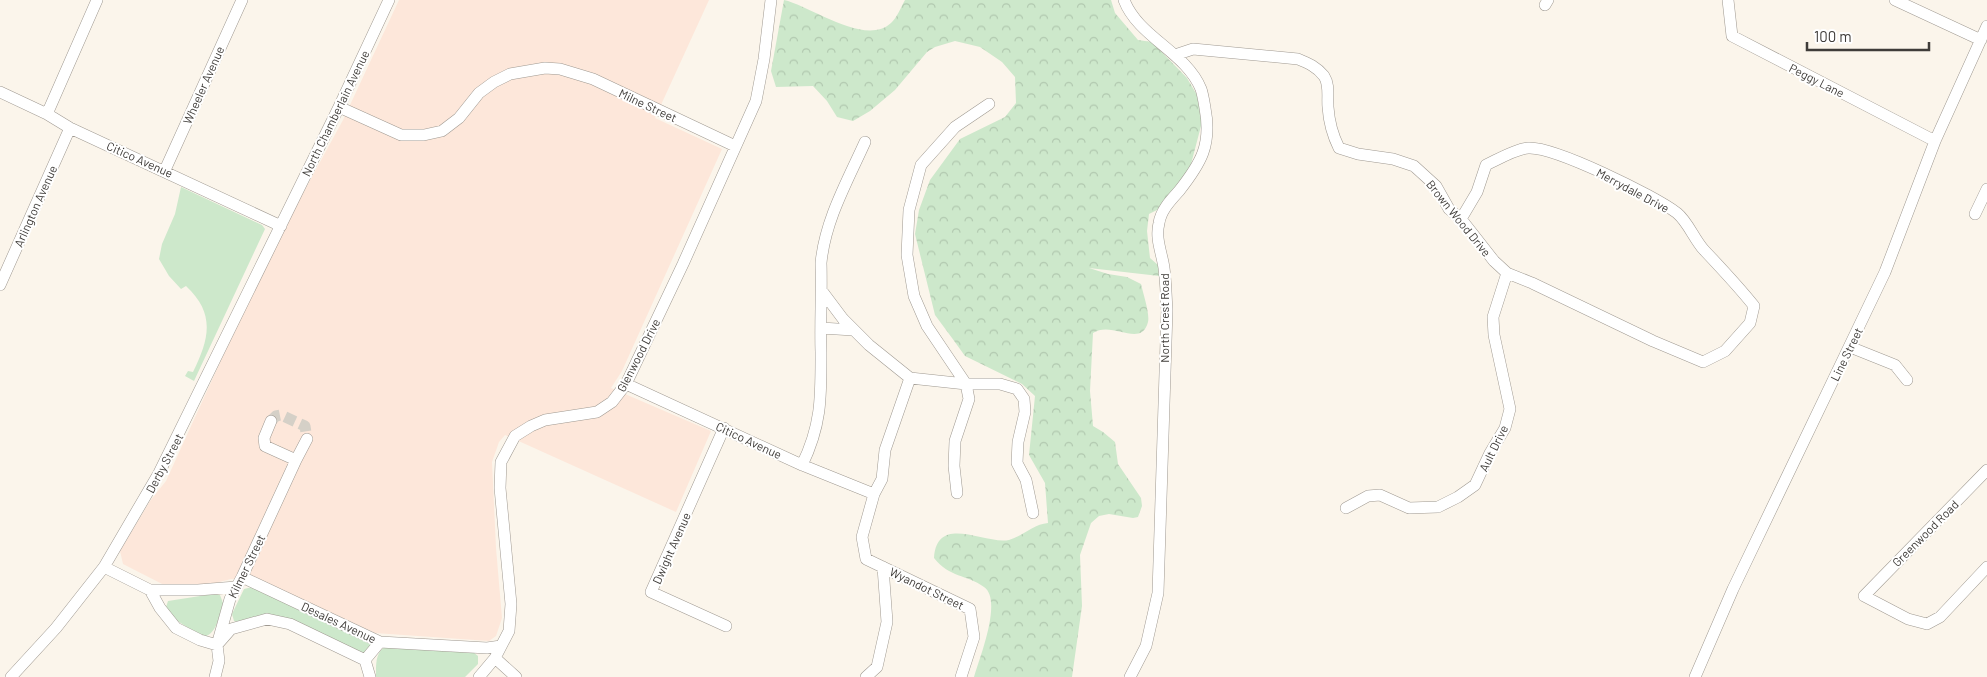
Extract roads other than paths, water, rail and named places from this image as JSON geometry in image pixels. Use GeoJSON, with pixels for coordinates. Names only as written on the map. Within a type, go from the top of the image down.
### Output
{"type":"FeatureCollection","features":[{"type":"Feature","properties":{"kind":"street"},"geometry":{"type":"LineString","coordinates":[[47,114],[97,0]]}},
{"type":"Feature","properties":{"kind":"street","name":"Wheeler Avenue"},"geometry":{"type":"LineString","coordinates":[[165,170],[242,0]]}},
{"type":"Feature","properties":{"kind":"street","name":"North Chamberlain Avenue"},"geometry":{"type":"LineString","coordinates":[[280,226],[389,0]]}},
{"type":"Feature","properties":{"kind":"street","name":"Glenwood Drive"},"geometry":{"type":"LineString","coordinates":[[479,677],[495,658],[508,631],[511,604],[500,488],[501,462],[515,436],[531,426],[545,420],[597,412],[612,402],[626,384],[683,264],[756,102],[764,59],[771,0]]}},
{"type":"Feature","properties":{"kind":"street","name":"North Crest Road"},"geometry":{"type":"LineString","coordinates":[[1124,0],[1127,8],[1149,33],[1192,74],[1201,89],[1208,124],[1206,148],[1196,170],[1165,208],[1159,222],[1158,237],[1164,266],[1167,310],[1158,594],[1146,646],[1130,677]]}},
{"type":"Feature","properties":{"kind":"street","name":"Peggy Lane"},"geometry":{"type":"LineString","coordinates":[[1728,0],[1732,36],[1935,141]]}},
{"type":"Feature","properties":{"kind":"street"},"geometry":{"type":"LineString","coordinates":[[1894,0],[1981,40]]}},
{"type":"Feature","properties":{"kind":"street","name":"Line Street"},"geometry":{"type":"LineString","coordinates":[[1695,677],[1733,589],[1885,272],[1935,141],[1987,26]]}},
{"type":"Feature","properties":{"kind":"street","name":"Brown Wood Drive"},"geometry":{"type":"LineString","coordinates":[[1174,55],[1193,49],[1298,59],[1313,65],[1325,78],[1332,134],[1338,148],[1358,154],[1393,159],[1414,166],[1436,186],[1449,209],[1461,219],[1494,261],[1507,273],[1703,362]]}},
{"type":"Feature","properties":{"kind":"street","name":"Milne Street"},"geometry":{"type":"LineString","coordinates":[[339,107],[402,134],[424,135],[442,131],[459,118],[479,92],[510,74],[545,68],[560,69],[593,79],[735,146]]}},
{"type":"Feature","properties":{"kind":"street","name":"Citico Avenue"},"geometry":{"type":"LineString","coordinates":[[0,92],[47,114],[70,128],[165,170],[280,226]]}},
{"type":"Feature","properties":{"kind":"street"},"geometry":{"type":"LineString","coordinates":[[957,493],[954,466],[955,441],[969,399],[966,384],[927,326],[914,296],[907,255],[909,210],[921,165],[955,127],[988,104]]}},
{"type":"Feature","properties":{"kind":"street","name":"Arlington Avenue"},"geometry":{"type":"LineString","coordinates":[[0,284],[70,128]]}},
{"type":"Feature","properties":{"kind":"street"},"geometry":{"type":"LineString","coordinates":[[802,465],[812,445],[819,419],[822,383],[823,244],[837,205],[865,142]]}},
{"type":"Feature","properties":{"kind":"street","name":"Merrydale Drive"},"geometry":{"type":"LineString","coordinates":[[1461,219],[1477,192],[1486,165],[1503,156],[1528,148],[1559,155],[1640,191],[1678,214],[1703,249],[1717,262],[1754,306],[1750,323],[1725,351],[1703,362]]}},
{"type":"Feature","properties":{"kind":"street"},"geometry":{"type":"LineString","coordinates":[[1975,214],[1987,189]]}},
{"type":"Feature","properties":{"kind":"street","name":"Derby Street"},"geometry":{"type":"LineString","coordinates":[[11,677],[56,628],[104,567],[159,473],[280,226]]}},
{"type":"Feature","properties":{"kind":"street","name":"Ault Drive"},"geometry":{"type":"LineString","coordinates":[[1346,508],[1368,496],[1380,495],[1409,508],[1438,507],[1475,485],[1490,453],[1505,428],[1510,409],[1498,358],[1493,317],[1507,273]]}},
{"type":"Feature","properties":{"kind":"street"},"geometry":{"type":"LineString","coordinates":[[822,291],[853,330],[868,345],[910,378],[966,384],[1000,384],[1016,389],[1024,399],[1025,412],[1018,442],[1017,463],[1026,480],[1033,514]]}},
{"type":"Feature","properties":{"kind":"street"},"geometry":{"type":"LineString","coordinates":[[821,328],[853,330]]}},
{"type":"Feature","properties":{"kind":"street"},"geometry":{"type":"LineString","coordinates":[[1850,347],[1895,365],[1907,380]]}},
{"type":"Feature","properties":{"kind":"street"},"geometry":{"type":"LineString","coordinates":[[874,494],[882,479],[884,450],[910,378]]}},
{"type":"Feature","properties":{"kind":"street","name":"Citico Avenue"},"geometry":{"type":"LineString","coordinates":[[626,384],[802,465],[874,494]]}},
{"type":"Feature","properties":{"kind":"street"},"geometry":{"type":"LineString","coordinates":[[271,421],[264,438],[265,446],[296,460]]}},
{"type":"Feature","properties":{"kind":"street","name":"Dwight Avenue"},"geometry":{"type":"LineString","coordinates":[[724,428],[651,592],[726,626]]}},
{"type":"Feature","properties":{"kind":"street","name":"Kilmer Street"},"geometry":{"type":"LineString","coordinates":[[215,677],[219,661],[217,644],[230,599],[307,439]]}},
{"type":"Feature","properties":{"kind":"street","name":"Greenwood Road"},"geometry":{"type":"LineString","coordinates":[[1987,471],[1864,596],[1908,620],[1927,624],[1940,617],[1987,567]]}},
{"type":"Feature","properties":{"kind":"street","name":"Wyandot Street"},"geometry":{"type":"LineString","coordinates":[[874,494],[862,538],[866,559],[970,609],[974,637],[961,677]]}},
{"type":"Feature","properties":{"kind":"street"},"geometry":{"type":"LineString","coordinates":[[104,567],[150,590],[160,608],[176,628],[200,640],[217,644],[232,629],[268,620],[290,624],[365,660],[370,677]]}},
{"type":"Feature","properties":{"kind":"street"},"geometry":{"type":"LineString","coordinates":[[866,677],[877,666],[887,622],[883,567]]}},
{"type":"Feature","properties":{"kind":"street","name":"Desales Avenue"},"geometry":{"type":"LineString","coordinates":[[150,590],[198,590],[239,582],[380,642],[487,648],[501,646]]}},
{"type":"Feature","properties":{"kind":"street"},"geometry":{"type":"LineString","coordinates":[[365,660],[380,642]]}},
{"type":"Feature","properties":{"kind":"street"},"geometry":{"type":"LineString","coordinates":[[495,658],[516,677]]}},
{"type":"Feature","properties":{"kind":"tunnel"},"geometry":{"type":"LineString","coordinates":[[271,421],[276,416],[281,415],[305,426],[307,439]]}}]}
